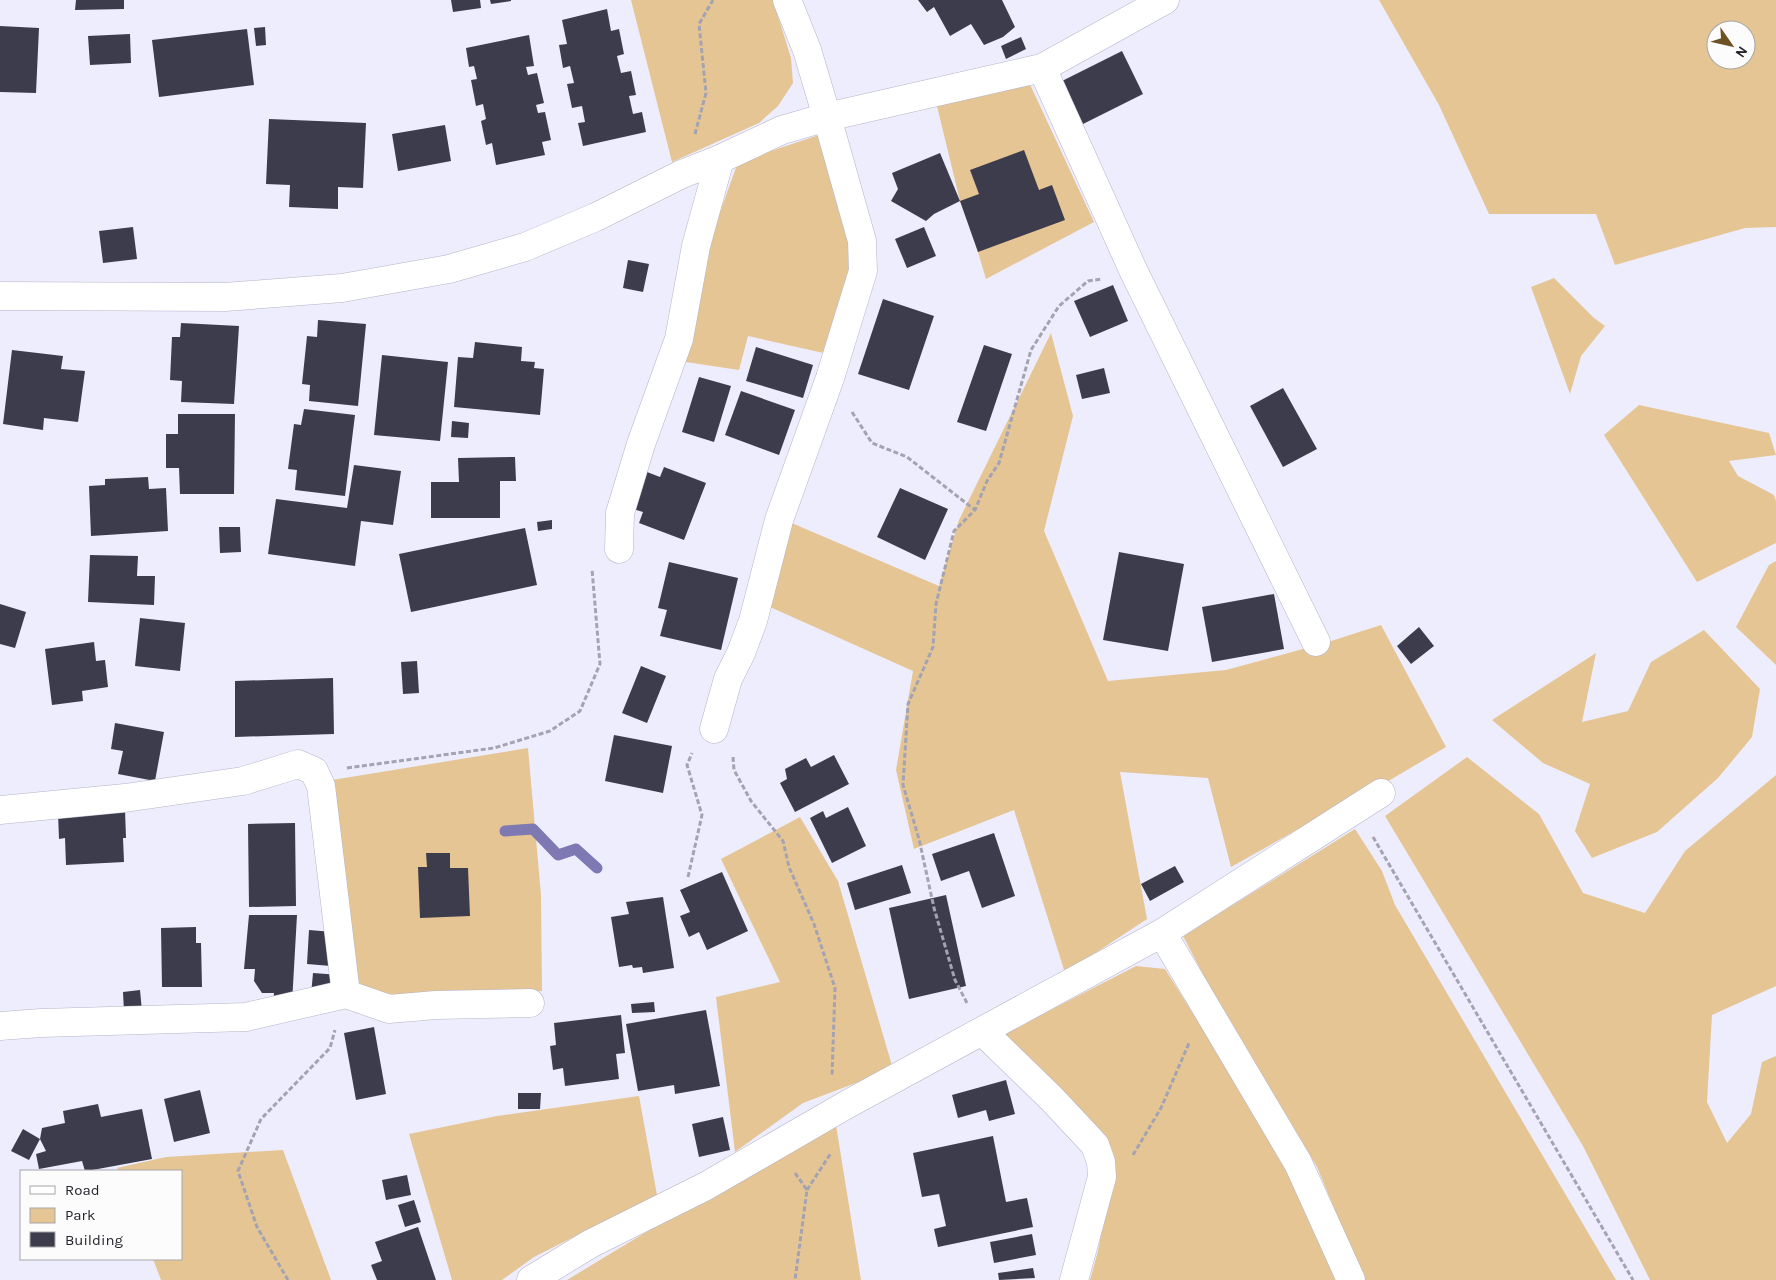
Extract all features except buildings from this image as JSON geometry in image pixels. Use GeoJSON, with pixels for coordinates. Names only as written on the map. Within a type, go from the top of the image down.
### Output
{"type":"FeatureCollection","features":[{"type":"Feature","properties":{"kind":"street"},"geometry":{"type":"LineString","coordinates":[[704,738],[728,679],[741,654],[753,621],[779,520],[830,378],[863,271],[862,242],[828,117],[807,50],[787,0]]}},
{"type":"Feature","properties":{"kind":"street"},"geometry":{"type":"LineString","coordinates":[[0,296],[225,297],[342,288],[440,270],[525,247],[596,217],[682,174],[720,159],[782,130],[828,117],[1042,68],[1165,0]]}},
{"type":"Feature","properties":{"kind":"street"},"geometry":{"type":"LineString","coordinates":[[1042,68],[1134,272],[1316,642]]}},
{"type":"Feature","properties":{"kind":"street"},"geometry":{"type":"LineString","coordinates":[[619,549],[620,513],[641,444],[679,339],[696,246],[720,159]]}},
{"type":"Feature","properties":{"kind":"street"},"geometry":{"type":"LineString","coordinates":[[0,810],[125,798],[243,781],[298,764],[314,771],[321,786],[326,820],[346,994]]}},
{"type":"Feature","properties":{"kind":"street"},"geometry":{"type":"LineString","coordinates":[[531,1280],[590,1244],[706,1186],[831,1114],[1162,933],[1382,793]]}},
{"type":"Feature","properties":{"kind":"street"},"geometry":{"type":"LineString","coordinates":[[1162,933],[1298,1162],[1351,1280]]}},
{"type":"Feature","properties":{"kind":"street"},"geometry":{"type":"LineString","coordinates":[[0,1026],[246,1017],[346,994],[389,1009],[436,1005],[530,1003]]}},
{"type":"Feature","properties":{"kind":"street"},"geometry":{"type":"LineString","coordinates":[[975,1035],[1052,1099],[1095,1145],[1101,1162],[1102,1177],[1074,1280]]}},
{"type":"Feature","properties":{"kind":"path"},"geometry":{"type":"LineString","coordinates":[[682,174],[706,93],[699,24],[712,0]]}},
{"type":"Feature","properties":{"kind":"path"},"geometry":{"type":"LineString","coordinates":[[975,1035],[967,1003],[955,980],[934,908],[919,839],[903,785],[908,704],[933,647],[936,604],[954,531],[975,510],[986,482],[999,463],[1031,350],[1059,306],[1088,282],[1134,272]]}},
{"type":"Feature","properties":{"kind":"path"},"geometry":{"type":"LineString","coordinates":[[830,378],[872,443],[907,457],[975,510]]}},
{"type":"Feature","properties":{"kind":"path"},"geometry":{"type":"LineString","coordinates":[[314,771],[494,748],[550,731],[580,710],[600,664],[592,560]]}},
{"type":"Feature","properties":{"kind":"path"},"geometry":{"type":"LineString","coordinates":[[688,877],[702,816],[687,764],[704,738]]}},
{"type":"Feature","properties":{"kind":"path"},"geometry":{"type":"LineString","coordinates":[[734,770],[751,801],[784,841],[789,867],[814,924],[835,988],[831,1114]]}},
{"type":"Feature","properties":{"kind":"path"},"geometry":{"type":"LineString","coordinates":[[1356,809],[1633,1280]]}},
{"type":"Feature","properties":{"kind":"path"},"geometry":{"type":"LineString","coordinates":[[288,1280],[257,1227],[238,1171],[261,1120],[330,1048],[346,994]]}},
{"type":"Feature","properties":{"kind":"path"},"geometry":{"type":"LineString","coordinates":[[1131,1158],[1161,1108],[1205,1005]]}},
{"type":"Feature","properties":{"kind":"path"},"geometry":{"type":"LineString","coordinates":[[775,1146],[807,1190],[795,1280]]}},
{"type":"Feature","properties":{"kind":"green space"},"geometry":{"type":"Polygon","coordinates":[[[631,0],[773,0],[791,58],[793,83],[778,106],[759,123],[672,162],[631,0]]]}},
{"type":"Feature","properties":{"kind":"green space"},"geometry":{"type":"Polygon","coordinates":[[[1379,0],[1776,0],[1776,227],[1745,228],[1615,265],[1596,214],[1489,214],[1439,105],[1379,0]]]}},
{"type":"Feature","properties":{"kind":"green space"},"geometry":{"type":"Polygon","coordinates":[[[1027,78],[1094,222],[986,279],[960,201],[936,102],[1027,78]]]}},
{"type":"Feature","properties":{"kind":"green space"},"geometry":{"type":"Polygon","coordinates":[[[819,135],[850,242],[853,275],[828,354],[748,336],[739,370],[679,361],[698,309],[714,229],[738,162],[819,135]]]}},
{"type":"Feature","properties":{"kind":"green space"},"geometry":{"type":"Polygon","coordinates":[[[1554,278],[1594,318],[1605,326],[1581,356],[1570,394],[1531,287],[1554,278]]]}},
{"type":"Feature","properties":{"kind":"green space"},"geometry":{"type":"Polygon","coordinates":[[[1051,333],[1073,416],[1044,531],[1108,681],[1226,670],[1325,643],[1381,625],[1446,747],[1346,806],[1302,827],[1231,867],[1208,778],[1120,772],[1147,919],[1065,973],[1014,810],[914,849],[896,770],[913,671],[770,607],[787,521],[939,586],[959,520],[1051,333]]]}},
{"type":"Feature","properties":{"kind":"green space"},"geometry":{"type":"Polygon","coordinates":[[[1639,405],[1769,433],[1776,455],[1729,461],[1738,476],[1774,495],[1776,501],[1776,543],[1697,582],[1604,435],[1639,405]]]}},
{"type":"Feature","properties":{"kind":"green space"},"geometry":{"type":"Polygon","coordinates":[[[1776,561],[1776,665],[1736,627],[1769,565],[1776,561]]]}},
{"type":"Feature","properties":{"kind":"green space"},"geometry":{"type":"Polygon","coordinates":[[[1704,630],[1760,689],[1752,737],[1718,778],[1657,832],[1592,858],[1575,831],[1590,784],[1543,763],[1492,720],[1596,653],[1582,722],[1628,711],[1651,662],[1704,630]]]}},
{"type":"Feature","properties":{"kind":"green space"},"geometry":{"type":"Polygon","coordinates":[[[528,748],[541,895],[542,991],[350,1001],[320,782],[528,748]]]}},
{"type":"Feature","properties":{"kind":"green space"},"geometry":{"type":"Polygon","coordinates":[[[1467,757],[1539,814],[1583,893],[1645,913],[1685,851],[1776,775],[1776,986],[1712,1015],[1707,1102],[1727,1143],[1751,1114],[1762,1062],[1776,1056],[1776,1280],[1650,1280],[1583,1146],[1385,816],[1467,757]]]}},
{"type":"Feature","properties":{"kind":"green space"},"geometry":{"type":"Polygon","coordinates":[[[800,817],[838,881],[893,1069],[803,1103],[735,1152],[716,997],[780,982],[721,859],[800,817]]]}},
{"type":"Feature","properties":{"kind":"green space"},"geometry":{"type":"Polygon","coordinates":[[[1355,829],[1382,871],[1395,905],[1616,1280],[1364,1280],[1317,1167],[1208,984],[1183,936],[1355,829]]]}},
{"type":"Feature","properties":{"kind":"green space"},"geometry":{"type":"Polygon","coordinates":[[[1136,966],[1165,969],[1289,1166],[1335,1280],[1090,1280],[1098,1251],[1114,1164],[1002,1035],[1136,966]]]}},
{"type":"Feature","properties":{"kind":"green space"},"geometry":{"type":"Polygon","coordinates":[[[639,1096],[657,1195],[534,1257],[502,1280],[452,1280],[409,1134],[497,1116],[639,1096]]]}},
{"type":"Feature","properties":{"kind":"green space"},"geometry":{"type":"Polygon","coordinates":[[[836,1125],[861,1280],[567,1280],[681,1211],[836,1125]]]}},
{"type":"Feature","properties":{"kind":"green space"},"geometry":{"type":"Polygon","coordinates":[[[283,1150],[331,1280],[161,1280],[153,1260],[182,1260],[182,1170],[118,1170],[117,1168],[166,1157],[283,1150]]]}},
{"type":"Feature","properties":{"kind":"waterway"},"geometry":{"type":"LineString","coordinates":[[505,831],[533,829],[558,855],[576,849],[597,868]]}}]}
